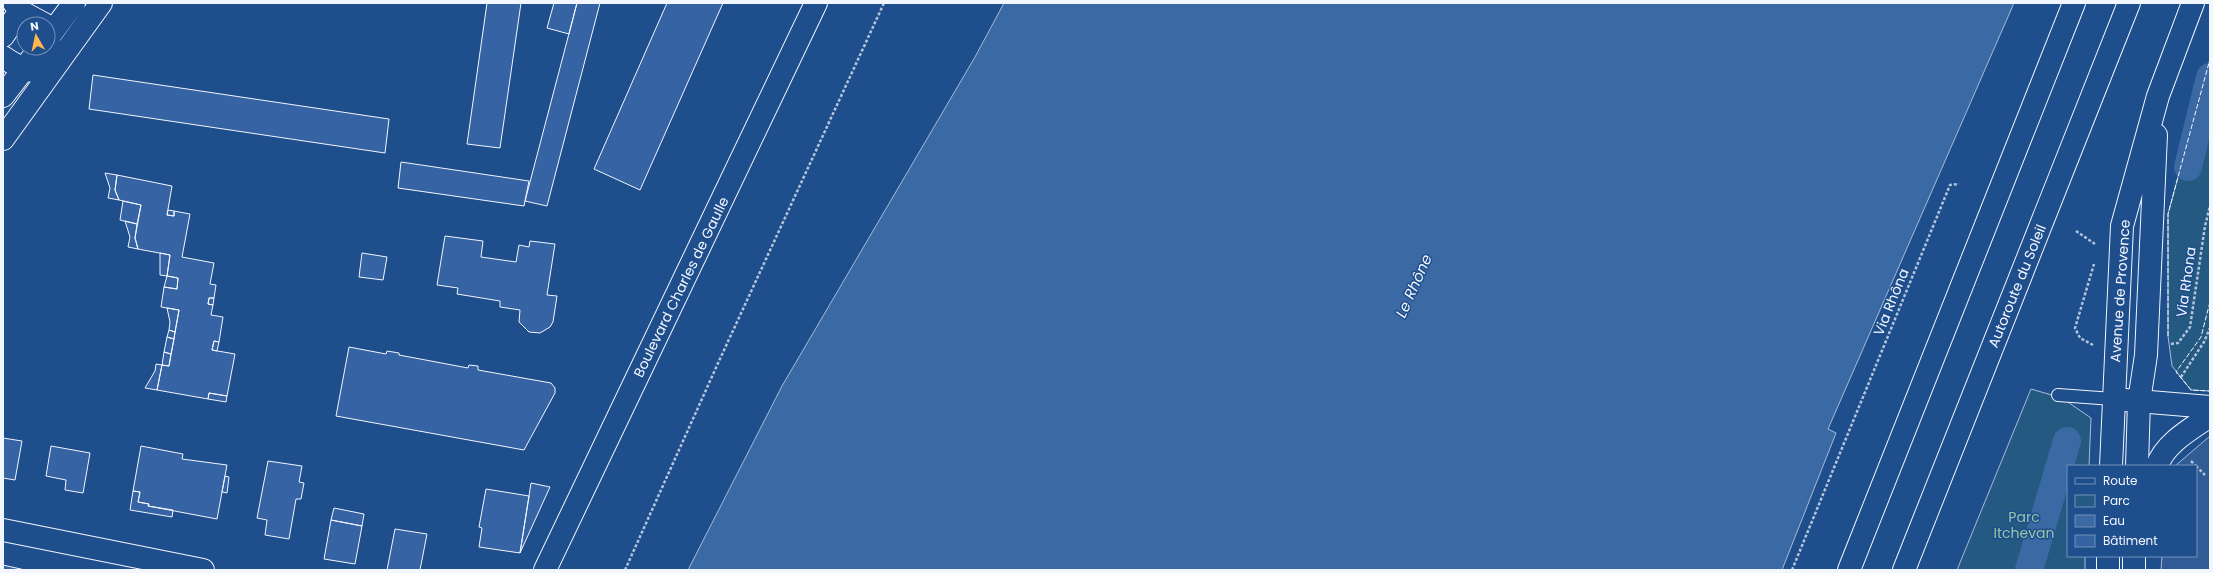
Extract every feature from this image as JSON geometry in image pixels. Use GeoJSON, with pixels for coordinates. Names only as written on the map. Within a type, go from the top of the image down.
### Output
{"type":"FeatureCollection","features":[{"type":"Feature","properties":{"kind":"main road"},"geometry":{"type":"LineString","coordinates":[[56,27],[74,3]]}},
{"type":"Feature","properties":{"kind":"main road"},"geometry":{"type":"LineString","coordinates":[[3,139],[102,3]]}},
{"type":"Feature","properties":{"kind":"main road","name":"Boulevard Charles de Gaulle"},"geometry":{"type":"LineString","coordinates":[[545,570],[816,3]]}},
{"type":"Feature","properties":{"kind":"main road"},"geometry":{"type":"LineString","coordinates":[[1849,570],[2074,3]]}},
{"type":"Feature","properties":{"kind":"main road","name":"Autoroute du Soleil"},"geometry":{"type":"LineString","coordinates":[[1904,570],[2129,3]]}},
{"type":"Feature","properties":{"kind":"main road","name":"Avenue de Provence"},"geometry":{"type":"LineString","coordinates":[[2111,465],[2115,344],[2122,226],[2158,96],[2193,3]]}},
{"type":"Feature","properties":{"kind":"main road"},"geometry":{"type":"LineString","coordinates":[[3,36],[10,5],[23,16]]}},
{"type":"Feature","properties":{"kind":"main road"},"geometry":{"type":"LineString","coordinates":[[56,38],[75,40]]}},
{"type":"Feature","properties":{"kind":"main road"},"geometry":{"type":"LineString","coordinates":[[3,96],[34,56]]}},
{"type":"Feature","properties":{"kind":"main road"},"geometry":{"type":"LineString","coordinates":[[40,88],[46,56]]}},
{"type":"Feature","properties":{"kind":"main road"},"geometry":{"type":"LineString","coordinates":[[3,57],[23,70]]}},
{"type":"Feature","properties":{"kind":"main road","name":"Avenue de Provence"},"geometry":{"type":"LineString","coordinates":[[2137,465],[2139,401],[2146,343],[2158,96]]}},
{"type":"Feature","properties":{"kind":"main road"},"geometry":{"type":"LineString","coordinates":[[2113,399],[2210,407]]}},
{"type":"Feature","properties":{"kind":"main road"},"geometry":{"type":"LineString","coordinates":[[2157,465],[2159,460],[2172,443],[2210,416]]}},
{"type":"Feature","properties":{"kind":"main road"},"geometry":{"type":"LineString","coordinates":[[3,530],[203,570]]}},
{"type":"Feature","properties":{"kind":"main road"},"geometry":{"type":"LineString","coordinates":[[2108,557],[2108,570]]}},
{"type":"Feature","properties":{"kind":"lane"},"geometry":{"type":"LineString","coordinates":[[2058,395],[2113,399]]}},
{"type":"Feature","properties":{"kind":"path"},"geometry":{"type":"LineString","coordinates":[[625,570],[719,361],[884,3]]}},
{"type":"Feature","properties":{"kind":"path","name":"Via Rhôna"},"geometry":{"type":"LineString","coordinates":[[1792,570],[1950,185],[1959,184]]}},
{"type":"Feature","properties":{"kind":"path","name":"Via Rhona"},"geometry":{"type":"LineString","coordinates":[[2146,343],[2166,345],[2178,343],[2190,327],[2205,226],[2210,206]]}},
{"type":"Feature","properties":{"kind":"path"},"geometry":{"type":"LineString","coordinates":[[2076,231],[2094,242],[2098,250]]}},
{"type":"Feature","properties":{"kind":"path"},"geometry":{"type":"LineString","coordinates":[[2096,257],[2075,328],[2080,338],[2090,345],[2115,344]]}},
{"type":"Feature","properties":{"kind":"path"},"geometry":{"type":"LineString","coordinates":[[2181,377],[2204,342],[2210,328]]}},
{"type":"Feature","properties":{"kind":"path"},"geometry":{"type":"LineString","coordinates":[[2197,467],[2205,475]]}},
{"type":"Feature","properties":{"kind":"green space"},"geometry":{"type":"Polygon","coordinates":[[[2210,59],[2210,391],[2191,390],[2172,366],[2168,336],[2168,214],[2210,59]]]}},
{"type":"Feature","properties":{"kind":"green space","name":"Parc Itchevan"},"geometry":{"type":"Polygon","coordinates":[[[2031,389],[2062,398],[2091,418],[2089,465],[2067,465],[2067,557],[2085,557],[2085,570],[1957,570],[2031,389]]]}},
{"type":"Feature","properties":{"kind":"shaded area"},"geometry":{"type":"Polygon","coordinates":[[[2210,436],[2210,570],[2161,570],[2162,557],[2197,557],[2197,465],[2176,465],[2210,436]]]}},
{"type":"Feature","properties":{"kind":"water","name":"Le Rhône"},"geometry":{"type":"Polygon","coordinates":[[[1004,3],[2014,3],[1828,429],[1836,433],[1782,570],[688,570],[782,386],[975,57],[1004,3]]]}},
{"type":"Feature","properties":{"kind":"building"},"geometry":{"type":"Polygon","coordinates":[[[487,3],[521,3],[500,148],[467,144],[487,3]]]}},
{"type":"Feature","properties":{"kind":"building"},"geometry":{"type":"Polygon","coordinates":[[[554,3],[577,3],[569,34],[547,28],[554,3]]]}},
{"type":"Feature","properties":{"kind":"building"},"geometry":{"type":"Polygon","coordinates":[[[577,3],[600,3],[547,206],[525,201],[577,3]]]}},
{"type":"Feature","properties":{"kind":"building"},"geometry":{"type":"Polygon","coordinates":[[[667,3],[723,3],[640,190],[594,169],[667,3]]]}},
{"type":"Feature","properties":{"kind":"building"},"geometry":{"type":"Polygon","coordinates":[[[93,75],[389,119],[385,153],[89,109],[93,75]]]}},
{"type":"Feature","properties":{"kind":"building"},"geometry":{"type":"Polygon","coordinates":[[[401,162],[529,181],[524,206],[398,188],[401,162]]]}},
{"type":"Feature","properties":{"kind":"building"},"geometry":{"type":"Polygon","coordinates":[[[105,173],[117,175],[115,190],[119,200],[108,198],[110,188],[105,173]]]}},
{"type":"Feature","properties":{"kind":"building"},"geometry":{"type":"Polygon","coordinates":[[[117,175],[172,186],[167,215],[174,216],[174,211],[190,214],[182,257],[214,263],[210,284],[216,285],[214,298],[209,298],[208,304],[213,305],[211,315],[223,317],[219,342],[214,341],[212,350],[235,354],[227,396],[209,393],[208,399],[157,390],[162,365],[169,366],[179,310],[161,307],[164,287],[177,289],[178,278],[167,276],[170,255],[138,249],[135,238],[141,205],[119,200],[115,190],[117,175]]]}},
{"type":"Feature","properties":{"kind":"building"},"geometry":{"type":"Polygon","coordinates":[[[123,201],[141,205],[137,224],[120,220],[123,201]]]}},
{"type":"Feature","properties":{"kind":"building"},"geometry":{"type":"Polygon","coordinates":[[[168,210],[174,211],[174,216],[167,215],[168,210]]]}},
{"type":"Feature","properties":{"kind":"building"},"geometry":{"type":"Polygon","coordinates":[[[125,221],[137,224],[135,238],[138,249],[128,247],[130,237],[125,221]]]}},
{"type":"Feature","properties":{"kind":"building"},"geometry":{"type":"Polygon","coordinates":[[[445,236],[483,241],[481,257],[516,262],[519,245],[529,247],[530,241],[555,244],[547,295],[557,296],[553,322],[550,327],[540,333],[529,332],[519,322],[520,310],[500,307],[500,301],[457,294],[458,288],[437,285],[445,236]]]}},
{"type":"Feature","properties":{"kind":"building"},"geometry":{"type":"Polygon","coordinates":[[[160,253],[170,255],[167,276],[160,275],[160,253]]]}},
{"type":"Feature","properties":{"kind":"building"},"geometry":{"type":"Polygon","coordinates":[[[362,253],[387,257],[383,280],[359,277],[362,253]]]}},
{"type":"Feature","properties":{"kind":"building"},"geometry":{"type":"Polygon","coordinates":[[[167,276],[178,278],[177,289],[164,287],[167,276]]]}},
{"type":"Feature","properties":{"kind":"building"},"geometry":{"type":"Polygon","coordinates":[[[209,298],[214,298],[213,305],[208,304],[209,298]]]}},
{"type":"Feature","properties":{"kind":"building"},"geometry":{"type":"Polygon","coordinates":[[[167,308],[179,310],[175,332],[169,330],[170,322],[167,308]]]}},
{"type":"Feature","properties":{"kind":"building"},"geometry":{"type":"Polygon","coordinates":[[[169,330],[175,332],[174,339],[167,337],[169,330]]]}},
{"type":"Feature","properties":{"kind":"building"},"geometry":{"type":"Polygon","coordinates":[[[167,337],[174,339],[171,354],[164,352],[167,337]]]}},
{"type":"Feature","properties":{"kind":"building"},"geometry":{"type":"Polygon","coordinates":[[[214,341],[219,342],[217,351],[212,350],[214,341]]]}},
{"type":"Feature","properties":{"kind":"building"},"geometry":{"type":"Polygon","coordinates":[[[349,347],[386,354],[387,351],[399,353],[399,355],[468,368],[469,365],[478,366],[478,370],[551,383],[555,388],[555,393],[524,450],[336,416],[349,347]]]}},
{"type":"Feature","properties":{"kind":"building"},"geometry":{"type":"Polygon","coordinates":[[[164,352],[171,354],[169,366],[162,365],[164,352]]]}},
{"type":"Feature","properties":{"kind":"building"},"geometry":{"type":"Polygon","coordinates":[[[156,364],[162,365],[157,390],[145,388],[155,371],[156,364]]]}},
{"type":"Feature","properties":{"kind":"building"},"geometry":{"type":"Polygon","coordinates":[[[209,393],[227,396],[226,402],[208,399],[209,393]]]}},
{"type":"Feature","properties":{"kind":"building"},"geometry":{"type":"Polygon","coordinates":[[[3,438],[22,441],[15,480],[3,478],[3,438]]]}},
{"type":"Feature","properties":{"kind":"building"},"geometry":{"type":"Polygon","coordinates":[[[51,446],[90,453],[83,493],[65,490],[66,480],[46,476],[51,446]]]}},
{"type":"Feature","properties":{"kind":"building"},"geometry":{"type":"Polygon","coordinates":[[[141,446],[183,454],[182,459],[227,465],[217,519],[148,506],[149,504],[138,502],[140,492],[133,491],[141,446]]]}},
{"type":"Feature","properties":{"kind":"building"},"geometry":{"type":"Polygon","coordinates":[[[268,461],[302,466],[299,482],[304,483],[301,499],[296,499],[289,539],[265,535],[267,520],[257,518],[268,461]]]}},
{"type":"Feature","properties":{"kind":"building"},"geometry":{"type":"Polygon","coordinates":[[[225,476],[229,477],[227,493],[222,492],[225,476]]]}},
{"type":"Feature","properties":{"kind":"building"},"geometry":{"type":"Polygon","coordinates":[[[531,483],[550,487],[520,553],[529,496],[531,483]]]}},
{"type":"Feature","properties":{"kind":"building"},"geometry":{"type":"Polygon","coordinates":[[[486,489],[529,496],[520,553],[479,547],[482,528],[479,527],[486,489]]]}},
{"type":"Feature","properties":{"kind":"building"},"geometry":{"type":"Polygon","coordinates":[[[133,491],[140,492],[138,502],[149,504],[148,506],[173,510],[172,517],[130,510],[133,491]]]}},
{"type":"Feature","properties":{"kind":"building"},"geometry":{"type":"Polygon","coordinates":[[[334,508],[364,514],[362,526],[331,520],[334,508]]]}},
{"type":"Feature","properties":{"kind":"building"},"geometry":{"type":"Polygon","coordinates":[[[331,520],[362,526],[355,564],[324,559],[331,520]]]}},
{"type":"Feature","properties":{"kind":"building"},"geometry":{"type":"Polygon","coordinates":[[[395,529],[427,534],[420,570],[387,570],[395,529]]]}},
{"type":"Feature","properties":{"kind":"building"},"geometry":{"type":"Polygon","coordinates":[[[3,565],[25,570],[3,570],[3,565]]]}},
{"type":"Feature","properties":{"kind":"waterway"},"geometry":{"type":"LineString","coordinates":[[2188,167],[2210,77]]}},
{"type":"Feature","properties":{"kind":"waterway"},"geometry":{"type":"LineString","coordinates":[[2029,570],[2067,441]]}},
{"type":"Feature","properties":{"kind":"fence"},"geometry":{"type":"LineString","coordinates":[[2168,336],[2168,214],[2210,59]]}},
{"type":"Feature","properties":{"kind":"fence"},"geometry":{"type":"LineString","coordinates":[[2210,302],[2201,337],[2176,372],[2191,390],[2210,391]]}}]}
